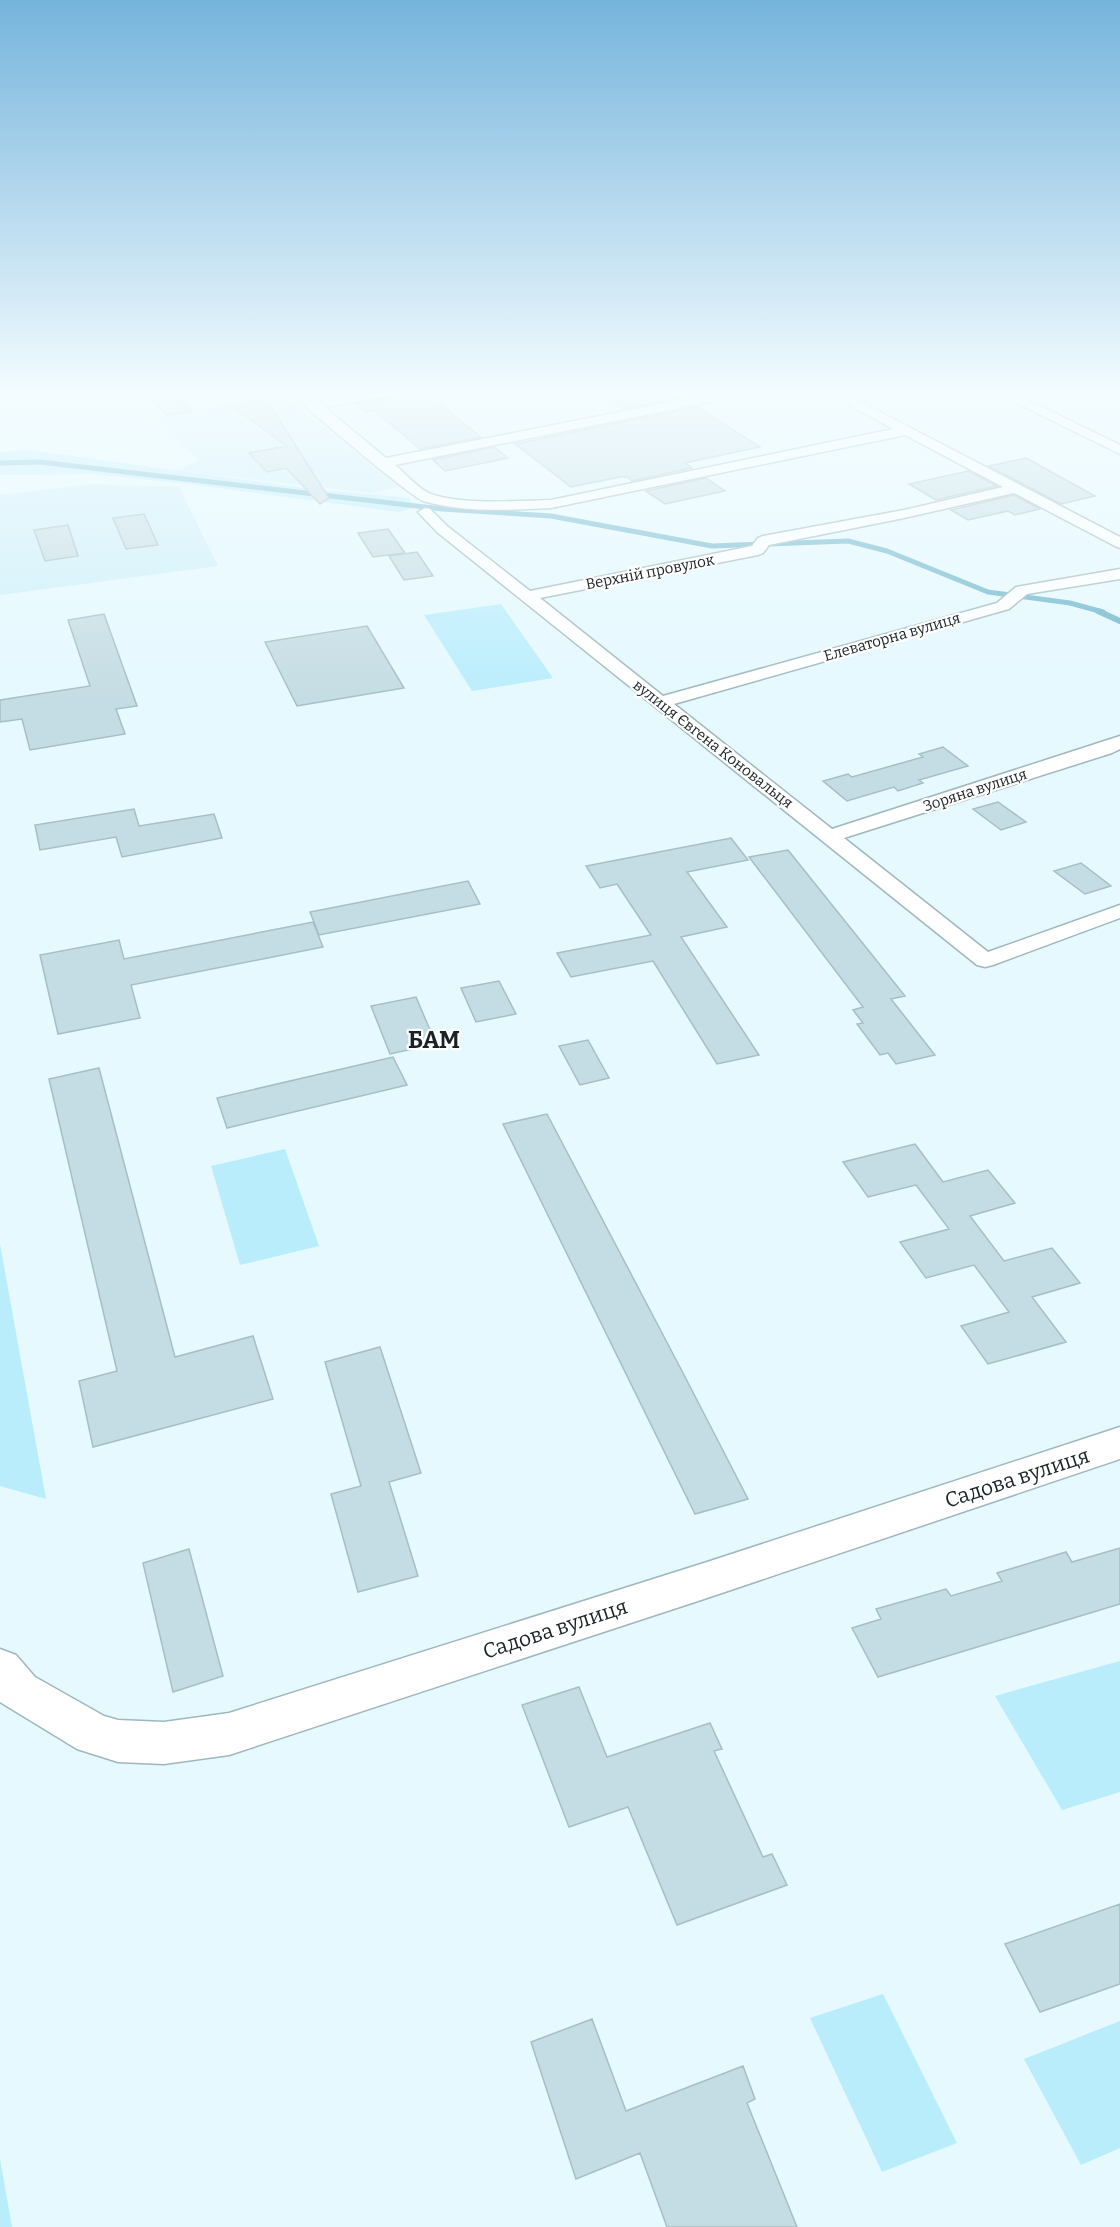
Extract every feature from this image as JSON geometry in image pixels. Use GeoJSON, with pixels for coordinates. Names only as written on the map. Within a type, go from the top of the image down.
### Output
{"type":"FeatureCollection","features":[{"type":"Feature","properties":{"kind":"street","name":"вулиця Євгена Коновальця"},"geometry":{"type":"LineString","coordinates":[[414,494],[442,529],[985,960],[1120,911]]}},
{"type":"Feature","properties":{"kind":"street"},"geometry":{"type":"LineString","coordinates":[[425,505],[551,504],[600,494]]}},
{"type":"Feature","properties":{"kind":"street","name":"Верхній провулок"},"geometry":{"type":"LineString","coordinates":[[527,596],[992,494]]}},
{"type":"Feature","properties":{"kind":"street"},"geometry":{"type":"LineString","coordinates":[[1024,494],[1120,543]]}},
{"type":"Feature","properties":{"kind":"street","name":"Елеваторна вулиця"},"geometry":{"type":"LineString","coordinates":[[661,702],[1003,606],[1022,590],[1120,574]]}},
{"type":"Feature","properties":{"kind":"street","name":"Зоряна вулиця"},"geometry":{"type":"LineString","coordinates":[[830,836],[1106,749],[1120,742]]}},
{"type":"Feature","properties":{"kind":"street","name":"Садова вулиця"},"geometry":{"type":"LineString","coordinates":[[0,1669],[19,1691],[93,1734],[118,1741],[164,1743],[230,1734],[1120,1443]]}},
{"type":"Feature","properties":{"kind":"shaded area"},"geometry":{"type":"Polygon","coordinates":[[[182,494],[218,566],[0,595],[0,495],[182,494]]]}},
{"type":"Feature","properties":{"kind":"shaded area"},"geometry":{"type":"Polygon","coordinates":[[[263,494],[365,494],[410,498],[413,508],[399,512],[263,494]]]}},
{"type":"Feature","properties":{"kind":"shaded area"},"geometry":{"type":"Polygon","coordinates":[[[501,604],[553,678],[472,691],[424,615],[501,604]]]}},
{"type":"Feature","properties":{"kind":"shaded area"},"geometry":{"type":"Polygon","coordinates":[[[285,1149],[319,1246],[240,1265],[211,1166],[285,1149]]]}},
{"type":"Feature","properties":{"kind":"shaded area"},"geometry":{"type":"Polygon","coordinates":[[[0,1244],[46,1499],[0,1486],[0,1244]]]}},
{"type":"Feature","properties":{"kind":"shaded area"},"geometry":{"type":"Polygon","coordinates":[[[1120,1661],[1120,1792],[1062,1810],[995,1696],[1120,1661]]]}},
{"type":"Feature","properties":{"kind":"shaded area"},"geometry":{"type":"Polygon","coordinates":[[[883,1994],[957,2143],[882,2172],[810,2018],[883,1994]]]}},
{"type":"Feature","properties":{"kind":"shaded area"},"geometry":{"type":"Polygon","coordinates":[[[1120,2021],[1120,2148],[1081,2165],[1024,2059],[1120,2021]]]}},
{"type":"Feature","properties":{"kind":"shaded area"},"geometry":{"type":"Polygon","coordinates":[[[0,2159],[12,2227],[0,2227],[0,2159]]]}},
{"type":"Feature","properties":{"kind":"building"},"geometry":{"type":"Polygon","coordinates":[[[310,494],[326,494],[329,498],[320,504],[310,494]]]}},
{"type":"Feature","properties":{"kind":"building"},"geometry":{"type":"Polygon","coordinates":[[[650,494],[711,494],[665,504],[650,494]]]}},
{"type":"Feature","properties":{"kind":"building"},"geometry":{"type":"Polygon","coordinates":[[[926,494],[962,494],[936,500],[926,494]]]}},
{"type":"Feature","properties":{"kind":"building"},"geometry":{"type":"Polygon","coordinates":[[[1042,494],[1091,494],[1095,496],[1061,504],[1042,494]]]}},
{"type":"Feature","properties":{"kind":"building"},"geometry":{"type":"Polygon","coordinates":[[[1014,495],[1040,509],[1015,515],[1008,511],[968,520],[951,510],[1014,495]]]}},
{"type":"Feature","properties":{"kind":"building"},"geometry":{"type":"Polygon","coordinates":[[[144,514],[158,545],[126,549],[113,518],[144,514]]]}},
{"type":"Feature","properties":{"kind":"building"},"geometry":{"type":"Polygon","coordinates":[[[68,525],[78,556],[45,561],[34,530],[68,525]]]}},
{"type":"Feature","properties":{"kind":"building"},"geometry":{"type":"Polygon","coordinates":[[[388,529],[405,553],[373,557],[358,533],[388,529]]]}},
{"type":"Feature","properties":{"kind":"building"},"geometry":{"type":"Polygon","coordinates":[[[417,552],[433,576],[404,580],[389,556],[417,552]]]}},
{"type":"Feature","properties":{"kind":"building"},"geometry":{"type":"Polygon","coordinates":[[[104,614],[137,706],[116,709],[125,734],[30,750],[22,719],[0,722],[0,700],[90,686],[68,620],[104,614]]]}},
{"type":"Feature","properties":{"kind":"building"},"geometry":{"type":"Polygon","coordinates":[[[367,626],[404,688],[297,706],[265,642],[367,626]]]}},
{"type":"Feature","properties":{"kind":"building"},"geometry":{"type":"Polygon","coordinates":[[[943,747],[968,766],[919,780],[923,783],[898,791],[894,787],[847,801],[823,781],[848,774],[852,777],[923,757],[919,754],[943,747]]]}},
{"type":"Feature","properties":{"kind":"building"},"geometry":{"type":"Polygon","coordinates":[[[998,802],[1026,822],[1001,830],[973,809],[998,802]]]}},
{"type":"Feature","properties":{"kind":"building"},"geometry":{"type":"Polygon","coordinates":[[[134,809],[139,826],[214,814],[222,838],[122,857],[116,837],[40,850],[35,825],[134,809]]]}},
{"type":"Feature","properties":{"kind":"building"},"geometry":{"type":"Polygon","coordinates":[[[731,838],[748,860],[687,872],[727,927],[681,937],[759,1055],[717,1064],[653,961],[571,977],[557,953],[651,935],[617,884],[600,888],[586,866],[731,838]]]}},
{"type":"Feature","properties":{"kind":"building"},"geometry":{"type":"Polygon","coordinates":[[[788,850],[905,996],[891,999],[935,1055],[896,1064],[888,1053],[880,1055],[857,1024],[863,1023],[853,1010],[863,1007],[749,857],[788,850]]]}},
{"type":"Feature","properties":{"kind":"building"},"geometry":{"type":"Polygon","coordinates":[[[1081,863],[1111,886],[1085,894],[1054,871],[1081,863]]]}},
{"type":"Feature","properties":{"kind":"building"},"geometry":{"type":"Polygon","coordinates":[[[468,881],[480,904],[319,935],[310,912],[468,881]]]}},
{"type":"Feature","properties":{"kind":"building"},"geometry":{"type":"Polygon","coordinates":[[[313,922],[323,947],[131,985],[140,1018],[58,1034],[40,955],[119,940],[124,959],[313,922]]]}},
{"type":"Feature","properties":{"kind":"building"},"geometry":{"type":"Polygon","coordinates":[[[499,981],[516,1014],[476,1022],[461,988],[499,981]]]}},
{"type":"Feature","properties":{"kind":"building"},"geometry":{"type":"Polygon","coordinates":[[[416,997],[436,1044],[390,1054],[371,1006],[416,997]]]}},
{"type":"Feature","properties":{"kind":"building"},"geometry":{"type":"Polygon","coordinates":[[[588,1040],[609,1078],[580,1085],[559,1046],[588,1040]]]}},
{"type":"Feature","properties":{"kind":"building"},"geometry":{"type":"Polygon","coordinates":[[[393,1057],[407,1085],[227,1128],[217,1098],[393,1057]]]}},
{"type":"Feature","properties":{"kind":"building"},"geometry":{"type":"Polygon","coordinates":[[[99,1068],[175,1357],[253,1336],[273,1399],[93,1447],[79,1381],[117,1371],[49,1079],[99,1068]]]}},
{"type":"Feature","properties":{"kind":"building"},"geometry":{"type":"Polygon","coordinates":[[[547,1114],[748,1499],[695,1514],[503,1124],[547,1114]]]}},
{"type":"Feature","properties":{"kind":"building"},"geometry":{"type":"Polygon","coordinates":[[[915,1144],[943,1182],[988,1170],[1015,1203],[970,1216],[1004,1261],[1052,1248],[1080,1283],[1032,1297],[1066,1342],[988,1364],[961,1326],[1009,1312],[974,1265],[926,1278],[900,1242],[949,1229],[916,1185],[868,1197],[843,1162],[915,1144]]]}},
{"type":"Feature","properties":{"kind":"building"},"geometry":{"type":"Polygon","coordinates":[[[380,1347],[421,1473],[389,1482],[418,1576],[358,1592],[331,1494],[361,1486],[325,1362],[380,1347]]]}},
{"type":"Feature","properties":{"kind":"building"},"geometry":{"type":"Polygon","coordinates":[[[1120,1548],[1120,1604],[878,1677],[852,1628],[881,1619],[876,1609],[946,1589],[951,1596],[1002,1581],[997,1573],[1066,1552],[1072,1562],[1120,1548]]]}},
{"type":"Feature","properties":{"kind":"building"},"geometry":{"type":"Polygon","coordinates":[[[189,1549],[223,1676],[173,1692],[143,1563],[189,1549]]]}},
{"type":"Feature","properties":{"kind":"building"},"geometry":{"type":"Polygon","coordinates":[[[579,1687],[607,1757],[710,1723],[722,1749],[714,1751],[763,1857],[772,1854],[787,1885],[677,1925],[628,1807],[569,1827],[522,1705],[579,1687]]]}},
{"type":"Feature","properties":{"kind":"building"},"geometry":{"type":"Polygon","coordinates":[[[1120,1904],[1120,1984],[1040,2012],[1005,1944],[1120,1904]]]}},
{"type":"Feature","properties":{"kind":"building"},"geometry":{"type":"Polygon","coordinates":[[[592,2019],[626,2111],[743,2066],[755,2099],[747,2103],[797,2227],[667,2227],[640,2153],[576,2179],[531,2042],[592,2019]]]}},
{"type":"Feature","properties":{"kind":"waterway"},"geometry":{"type":"LineString","coordinates":[[313,494],[442,509],[551,516],[712,546],[848,541],[887,551],[988,592],[1070,603],[1103,612]]}},
{"type":"Feature","properties":{"kind":"waterway"},"geometry":{"type":"LineString","coordinates":[[1098,611],[1120,621]]}},
{"type":"Feature","properties":{"kind":"district","name":"БАМ"},"geometry":{"type":"Point","coordinates":[434,1040]}}]}
